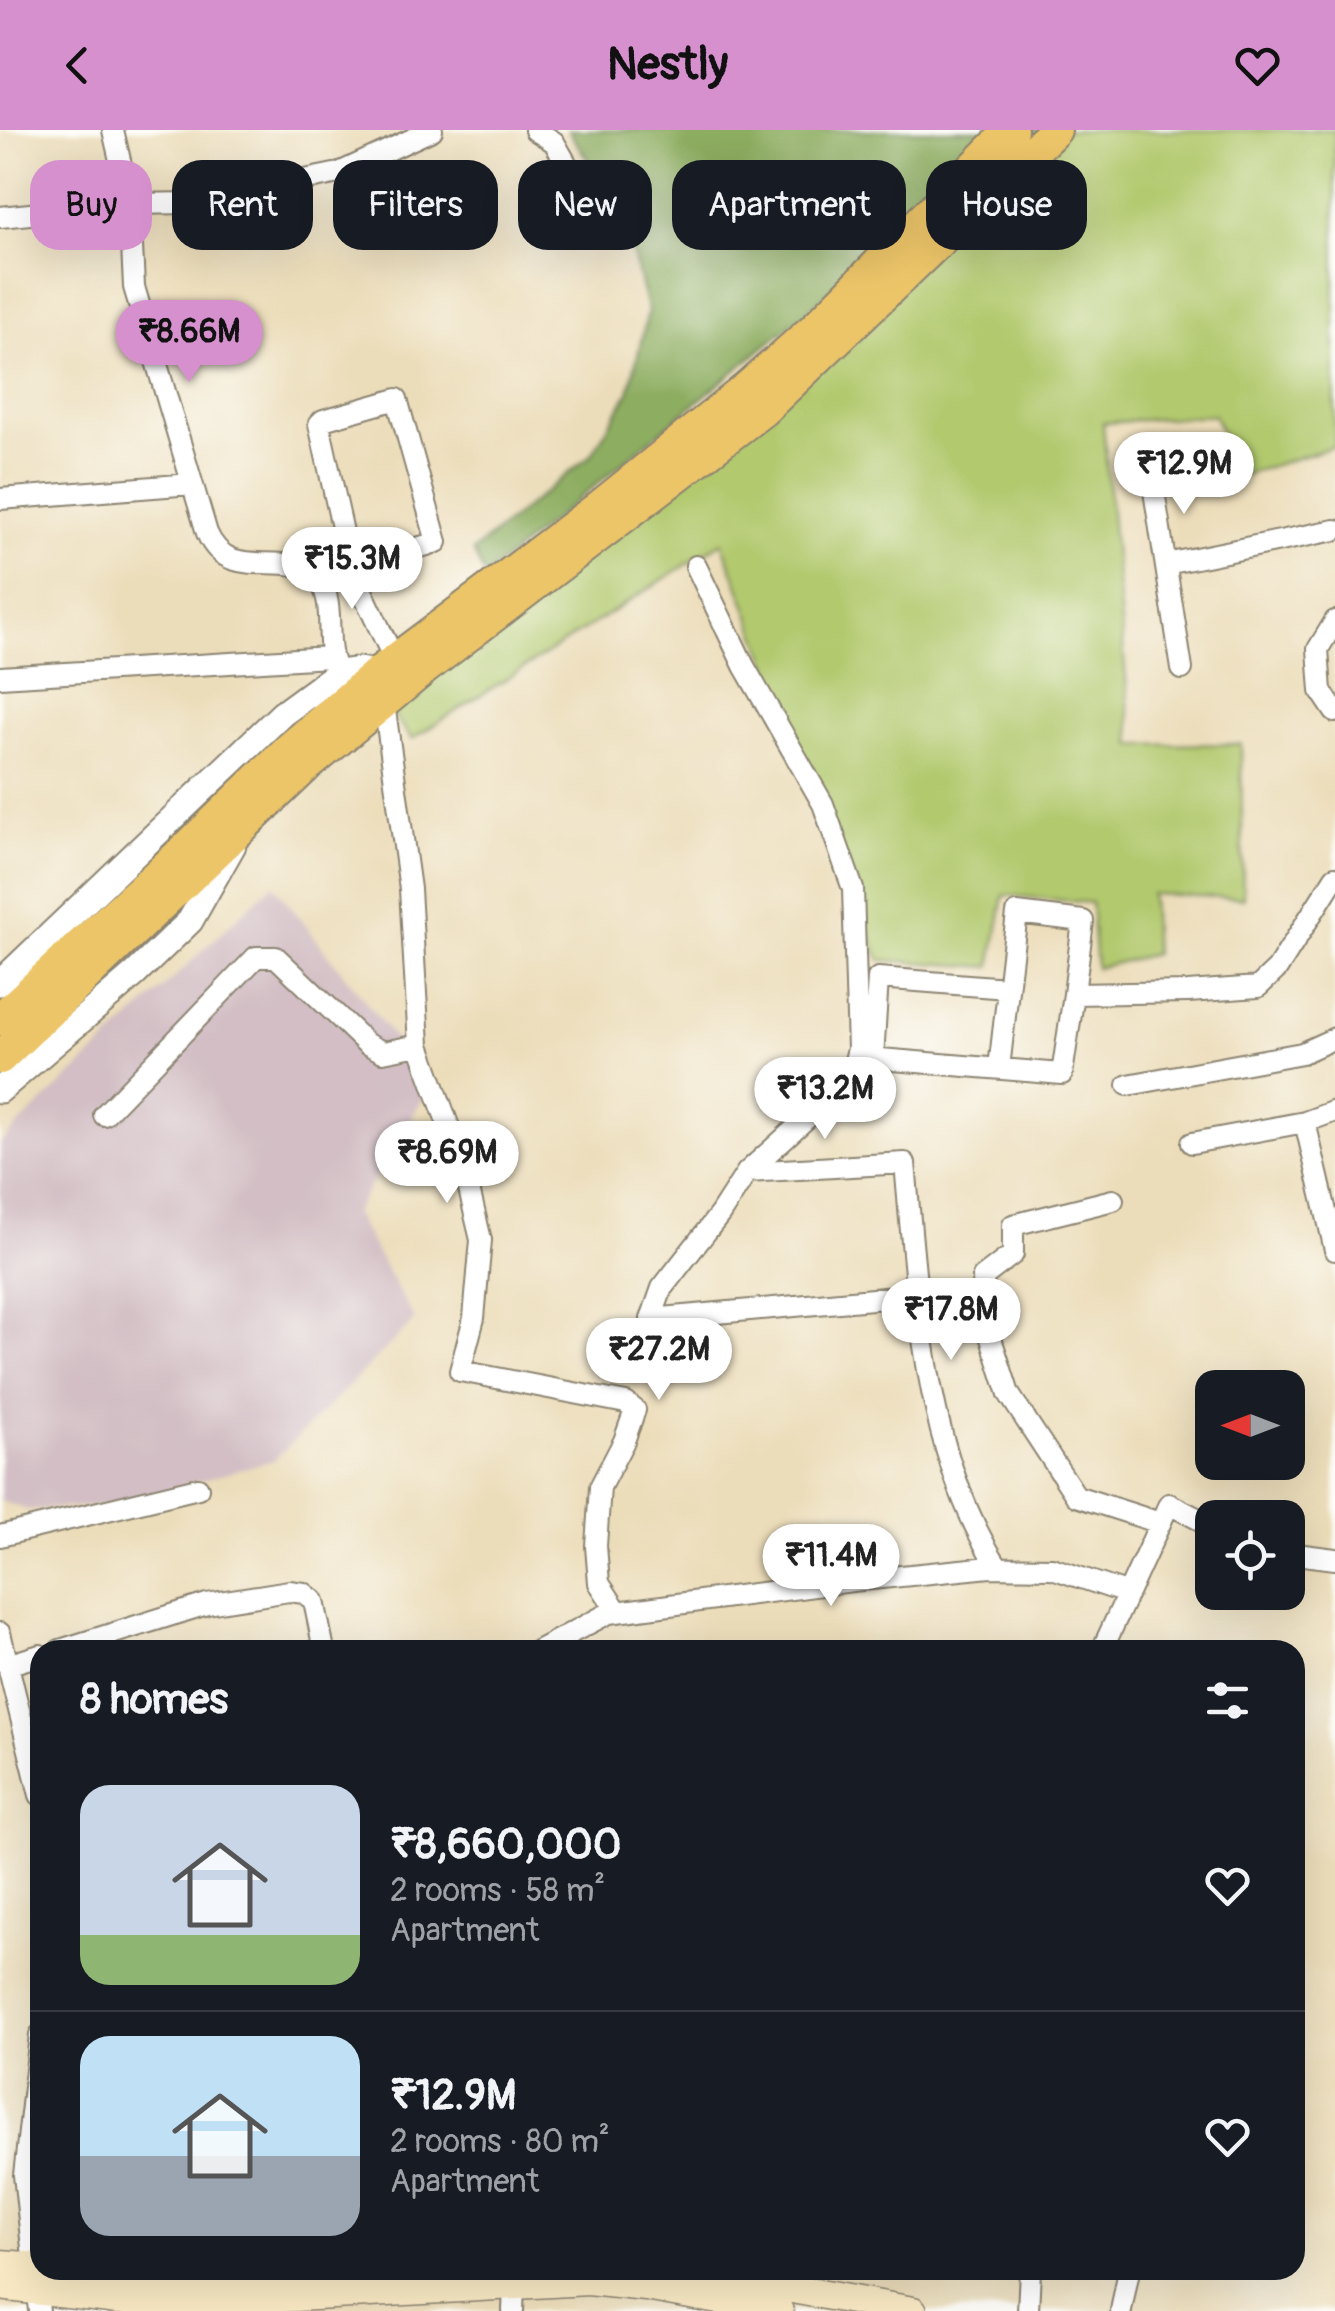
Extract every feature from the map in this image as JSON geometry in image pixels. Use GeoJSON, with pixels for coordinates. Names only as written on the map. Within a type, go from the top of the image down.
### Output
{"type":"FeatureCollection","features":[{"type":"Feature","properties":{"kind":"highway"},"geometry":{"type":"LineString","coordinates":[[0,1058],[302,770],[385,678],[815,328],[1011,130]]}},
{"type":"Feature","properties":{"kind":"highway"},"geometry":{"type":"LineString","coordinates":[[0,1018],[288,750],[763,410],[1056,130]]}},
{"type":"Feature","properties":{"kind":"main road"},"geometry":{"type":"LineString","coordinates":[[0,2264],[30,2276]]}},
{"type":"Feature","properties":{"kind":"main road"},"geometry":{"type":"LineString","coordinates":[[136,2292],[267,2280]]}},
{"type":"Feature","properties":{"kind":"main road"},"geometry":{"type":"LineString","coordinates":[[714,2280],[756,2296]]}},
{"type":"Feature","properties":{"kind":"main road"},"geometry":{"type":"LineString","coordinates":[[0,2286],[42,2281],[190,2303],[513,2298],[588,2281],[901,2310]]}},
{"type":"Feature","properties":{"kind":"street"},"geometry":{"type":"LineString","coordinates":[[114,130],[120,160]]}},
{"type":"Feature","properties":{"kind":"street"},"geometry":{"type":"LineString","coordinates":[[152,204],[193,203],[339,173],[432,130]]}},
{"type":"Feature","properties":{"kind":"street"},"geometry":{"type":"LineString","coordinates":[[535,130],[554,142],[564,160]]}},
{"type":"Feature","properties":{"kind":"street"},"geometry":{"type":"LineString","coordinates":[[0,217],[30,214]]}},
{"type":"Feature","properties":{"kind":"street"},"geometry":{"type":"LineString","coordinates":[[132,250],[134,287],[214,550],[229,560],[304,566],[320,582],[326,595],[333,665]]}},
{"type":"Feature","properties":{"kind":"street"},"geometry":{"type":"LineString","coordinates":[[351,568],[437,542],[397,399],[318,424],[351,568],[385,678],[410,889],[419,1044],[464,1168],[481,1240],[474,1318],[460,1371],[626,1404],[635,1410],[600,1488],[596,1546],[599,1583],[618,1612]]}},
{"type":"Feature","properties":{"kind":"street"},"geometry":{"type":"LineString","coordinates":[[1152,478],[1182,669]]}},
{"type":"Feature","properties":{"kind":"street"},"geometry":{"type":"LineString","coordinates":[[0,499],[192,484]]}},
{"type":"Feature","properties":{"kind":"street"},"geometry":{"type":"LineString","coordinates":[[1166,564],[1335,530]]}},
{"type":"Feature","properties":{"kind":"street"},"geometry":{"type":"LineString","coordinates":[[696,566],[744,666],[824,804],[853,889],[864,1058]]}},
{"type":"Feature","properties":{"kind":"street"},"geometry":{"type":"LineString","coordinates":[[1335,621],[1318,649],[1321,691],[1335,712]]}},
{"type":"Feature","properties":{"kind":"street"},"geometry":{"type":"LineString","coordinates":[[0,677],[333,665],[385,678]]}},
{"type":"Feature","properties":{"kind":"street"},"geometry":{"type":"LineString","coordinates":[[0,983],[333,665]]}},
{"type":"Feature","properties":{"kind":"street"},"geometry":{"type":"LineString","coordinates":[[0,1090],[136,974],[190,921],[242,828]]}},
{"type":"Feature","properties":{"kind":"street"},"geometry":{"type":"LineString","coordinates":[[1074,994],[1258,986],[1276,970],[1335,877]]}},
{"type":"Feature","properties":{"kind":"street"},"geometry":{"type":"LineString","coordinates":[[864,1058],[1062,1074],[1083,921],[1017,913],[999,1068]]}},
{"type":"Feature","properties":{"kind":"street"},"geometry":{"type":"LineString","coordinates":[[104,1115],[256,957],[276,957],[367,1044],[383,1052],[419,1044]]}},
{"type":"Feature","properties":{"kind":"street"},"geometry":{"type":"LineString","coordinates":[[917,1296],[651,1319],[662,1288],[720,1214],[747,1172],[850,1079],[864,1058],[878,978],[1007,988]]}},
{"type":"Feature","properties":{"kind":"street"},"geometry":{"type":"LineString","coordinates":[[1128,1085],[1302,1053],[1335,1038]]}},
{"type":"Feature","properties":{"kind":"street"},"geometry":{"type":"LineString","coordinates":[[1192,1143],[1305,1122],[1335,1111]]}},
{"type":"Feature","properties":{"kind":"street"},"geometry":{"type":"LineString","coordinates":[[1305,1122],[1335,1250]]}},
{"type":"Feature","properties":{"kind":"street"},"geometry":{"type":"LineString","coordinates":[[747,1172],[905,1163],[929,1390],[979,1538],[998,1568]]}},
{"type":"Feature","properties":{"kind":"street"},"geometry":{"type":"LineString","coordinates":[[1113,1200],[1014,1225],[1013,1254],[983,1278],[985,1320],[1009,1394],[1076,1496],[1160,1523]]}},
{"type":"Feature","properties":{"kind":"street"},"geometry":{"type":"LineString","coordinates":[[0,1536],[198,1488]]}},
{"type":"Feature","properties":{"kind":"street"},"geometry":{"type":"LineString","coordinates":[[1106,1640],[1169,1504],[1195,1517]]}},
{"type":"Feature","properties":{"kind":"street"},"geometry":{"type":"LineString","coordinates":[[1305,1555],[1335,1558]]}},
{"type":"Feature","properties":{"kind":"street"},"geometry":{"type":"LineString","coordinates":[[555,1640],[618,1612],[998,1568],[1052,1568],[1126,1592]]}},
{"type":"Feature","properties":{"kind":"street"},"geometry":{"type":"LineString","coordinates":[[92,1640],[207,1604],[289,1591],[304,1593],[314,1601],[322,1640]]}},
{"type":"Feature","properties":{"kind":"street"},"geometry":{"type":"LineString","coordinates":[[0,1632],[30,1756]]}},
{"type":"Feature","properties":{"kind":"street"},"geometry":{"type":"LineString","coordinates":[[7,1665],[30,1659]]}},
{"type":"Feature","properties":{"kind":"street"},"geometry":{"type":"LineString","coordinates":[[30,2122],[24,2175],[30,2197]]}},
{"type":"Feature","properties":{"kind":"street"},"geometry":{"type":"LineString","coordinates":[[1028,2311],[1030,2280]]}},
{"type":"Feature","properties":{"kind":"street"},"geometry":{"type":"LineString","coordinates":[[1120,2311],[1128,2280]]}},
{"type":"Feature","properties":{"kind":"street"},"geometry":{"type":"LineString","coordinates":[[106,2311],[136,2292]]}},
{"type":"Feature","properties":{"kind":"shaded area"},"geometry":{"type":"Polygon","coordinates":[[[273,884],[431,1085],[354,1213],[415,1320],[274,1460],[115,1505],[27,1510],[0,1501],[0,1143],[273,884]]]}},
{"type":"Feature","properties":{"kind":"green space"},"geometry":{"type":"Polygon","coordinates":[[[568,130],[1038,130],[998,160],[926,160],[926,214],[906,230],[906,160],[672,160],[672,250],[882,250],[485,576],[473,551],[592,454],[629,392],[648,312],[631,250],[652,250],[652,160],[588,160],[568,130]]]}},
{"type":"Feature","properties":{"kind":"green space"},"geometry":{"type":"Polygon","coordinates":[[[1064,130],[1335,130],[1335,446],[1240,476],[1214,415],[1103,423],[1132,745],[1241,744],[1243,898],[1151,894],[1154,954],[1096,968],[1091,903],[1004,895],[991,967],[880,960],[722,542],[412,739],[384,703],[926,246],[926,250],[1087,250],[1087,160],[1028,160],[1064,130]]]}}]}
